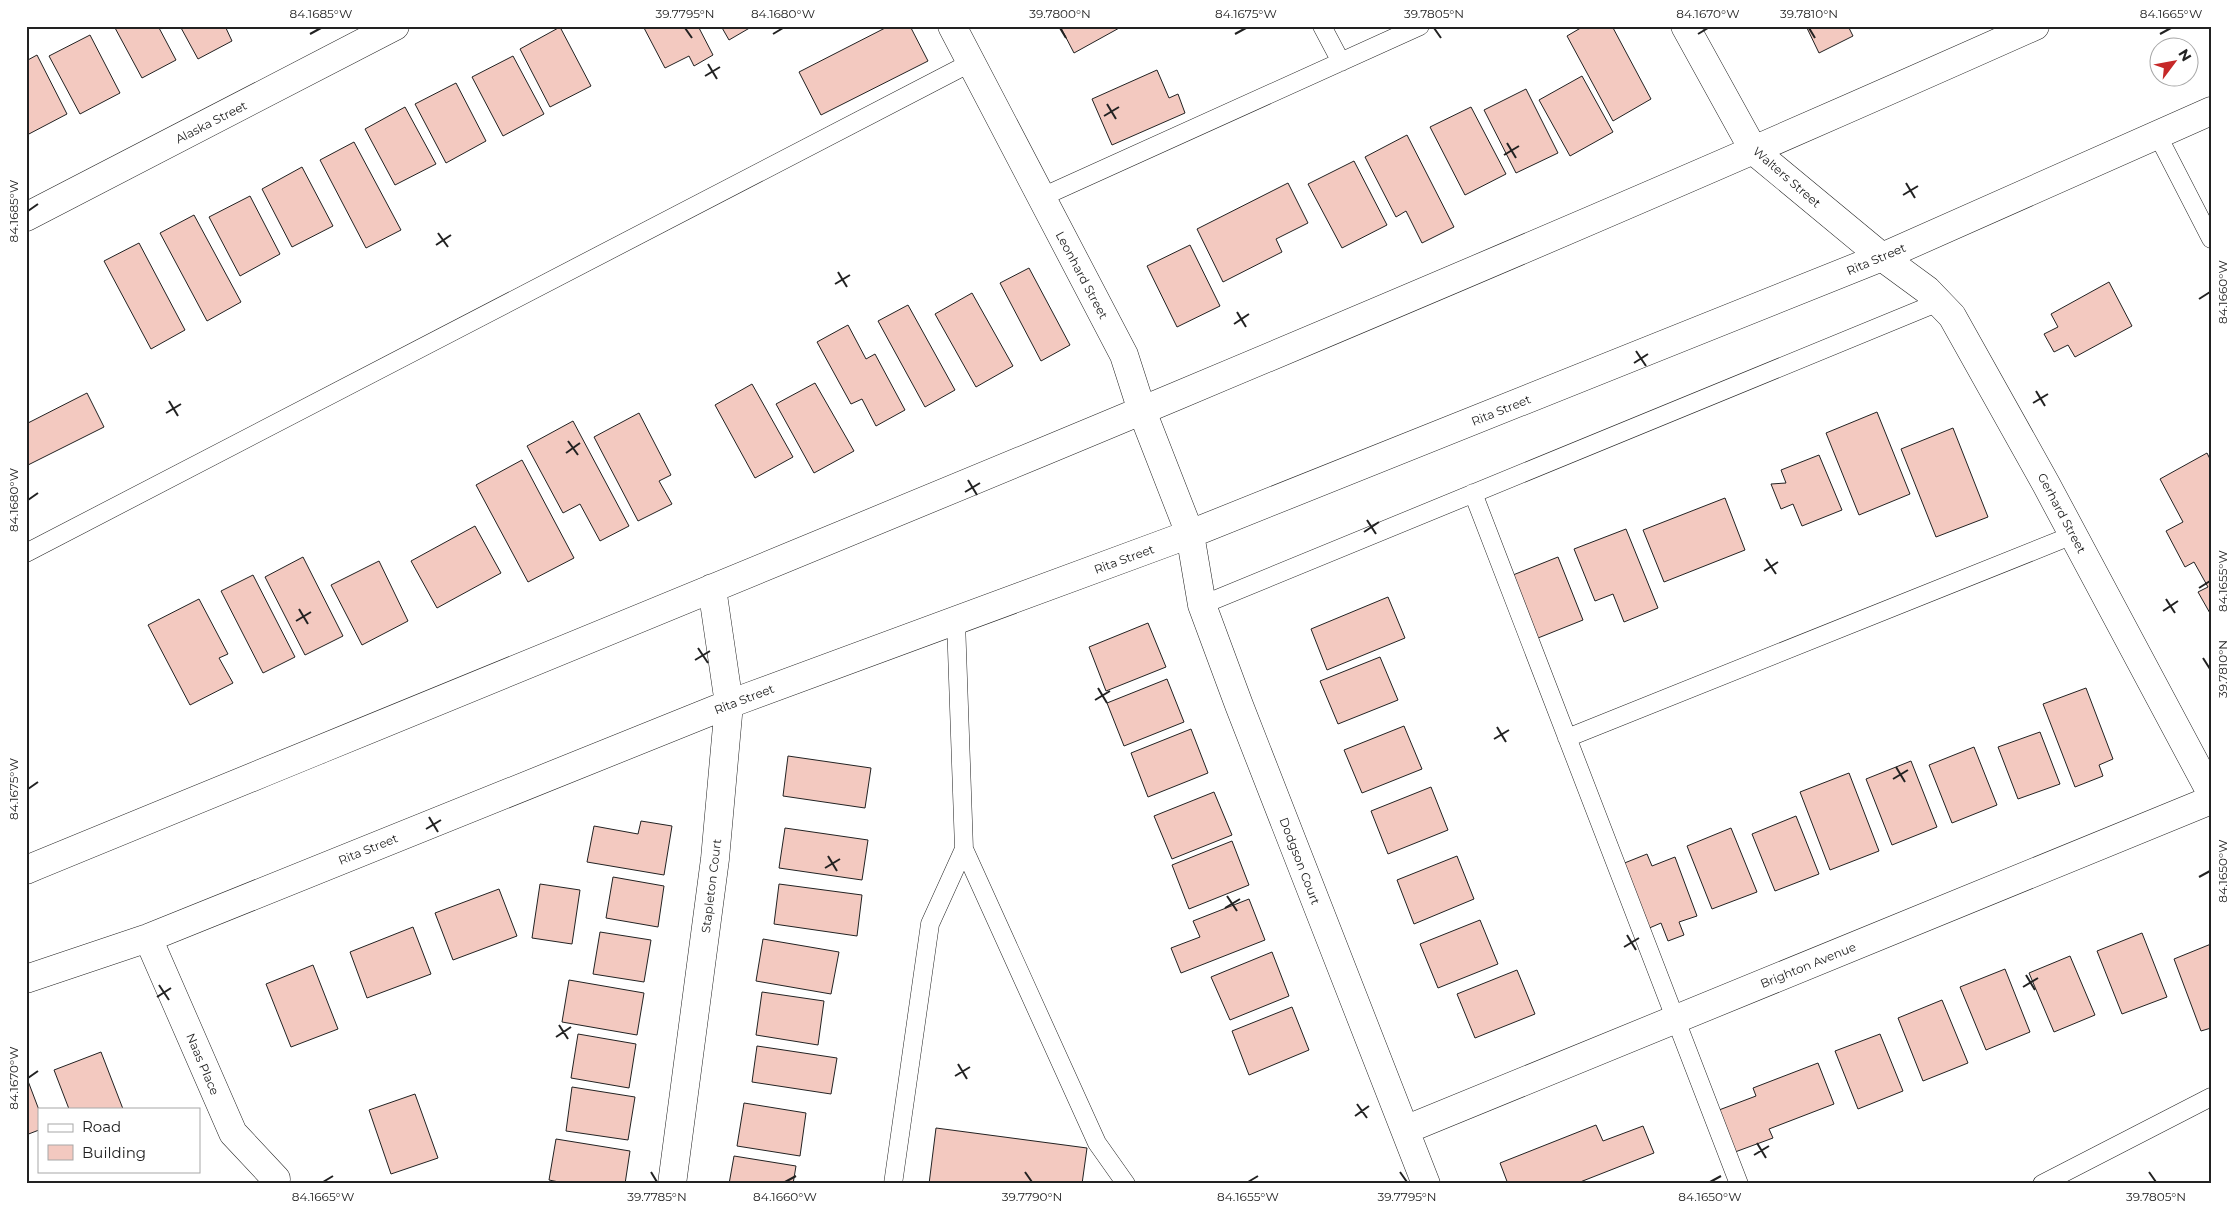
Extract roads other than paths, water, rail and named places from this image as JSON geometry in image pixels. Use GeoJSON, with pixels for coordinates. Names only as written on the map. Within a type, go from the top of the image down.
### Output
{"type":"FeatureCollection","features":[{"type":"Feature","properties":{"kind":"street","name":"Alaska Street"},"geometry":{"type":"LineString","coordinates":[[26,217],[395,26]]}},
{"type":"Feature","properties":{"kind":"street","name":"Leonhard Street"},"geometry":{"type":"LineString","coordinates":[[952,26],[1124,356],[1142,411],[1190,534]]}},
{"type":"Feature","properties":{"kind":"street","name":"Walters Street"},"geometry":{"type":"LineString","coordinates":[[1685,26],[1754,151],[1882,257]]}},
{"type":"Feature","properties":{"kind":"street"},"geometry":{"type":"LineString","coordinates":[[26,870],[1142,411],[1754,151],[2004,32],[2035,26]]}},
{"type":"Feature","properties":{"kind":"street","name":"Rita Street"},"geometry":{"type":"LineString","coordinates":[[26,979],[148,938],[729,704],[1190,534],[1882,257],[2211,111]]}},
{"type":"Feature","properties":{"kind":"street","name":"Gerhard Street"},"geometry":{"type":"LineString","coordinates":[[1882,257],[1927,290],[1952,316],[2073,535],[2211,794]]}},
{"type":"Feature","properties":{"kind":"street","name":"Dodgson Court"},"geometry":{"type":"LineString","coordinates":[[1190,534],[1202,605],[1239,705],[1426,1184]]}},
{"type":"Feature","properties":{"kind":"street","name":"Stapleton Court"},"geometry":{"type":"LineString","coordinates":[[672,1184],[715,859],[729,704],[712,588]]}},
{"type":"Feature","properties":{"kind":"street","name":"Brighton Avenue"},"geometry":{"type":"LineString","coordinates":[[1405,1130],[2211,800]]}},
{"type":"Feature","properties":{"kind":"street","name":"Naas Place"},"geometry":{"type":"LineString","coordinates":[[148,938],[233,1133],[276,1179]]}},
{"type":"Feature","properties":{"kind":"lane"},"geometry":{"type":"LineString","coordinates":[[1322,26],[1341,62]]}},
{"type":"Feature","properties":{"kind":"lane"},"geometry":{"type":"LineString","coordinates":[[1042,197],[1420,26]]}},
{"type":"Feature","properties":{"kind":"lane"},"geometry":{"type":"LineString","coordinates":[[26,554],[972,62]]}},
{"type":"Feature","properties":{"kind":"lane"},"geometry":{"type":"LineString","coordinates":[[2157,134],[2211,239]]}},
{"type":"Feature","properties":{"kind":"lane"},"geometry":{"type":"LineString","coordinates":[[1202,605],[1939,302]]}},
{"type":"Feature","properties":{"kind":"lane"},"geometry":{"type":"LineString","coordinates":[[1473,493],[1738,1184]]}},
{"type":"Feature","properties":{"kind":"lane"},"geometry":{"type":"LineString","coordinates":[[1567,738],[2073,535]]}},
{"type":"Feature","properties":{"kind":"lane"},"geometry":{"type":"LineString","coordinates":[[956,621],[964,849],[1098,1143],[1126,1184]]}},
{"type":"Feature","properties":{"kind":"lane"},"geometry":{"type":"LineString","coordinates":[[893,1184],[930,924],[964,849]]}},
{"type":"Feature","properties":{"kind":"lane"},"geometry":{"type":"LineString","coordinates":[[2042,1184],[2211,1097]]}}]}
